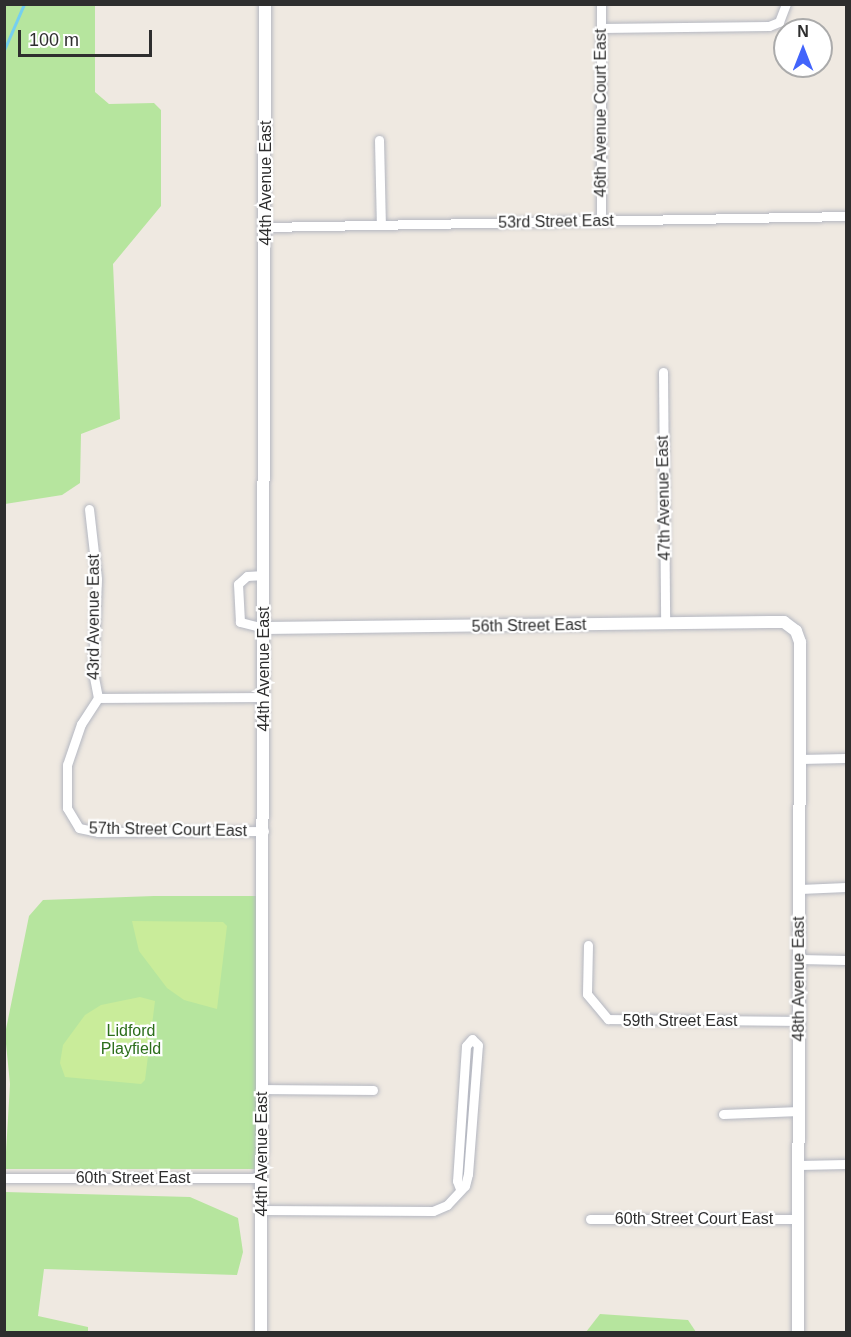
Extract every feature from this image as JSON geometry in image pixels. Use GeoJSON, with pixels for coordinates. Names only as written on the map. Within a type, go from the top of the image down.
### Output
{"type":"FeatureCollection","features":[{"type":"Feature","properties":{"kind":"street","name":"44th Avenue East"},"geometry":{"type":"LineString","coordinates":[[261,1332],[265,4]]}},
{"type":"Feature","properties":{"kind":"street","name":"46th Avenue Court East"},"geometry":{"type":"LineString","coordinates":[[601,4],[601,221]]}},
{"type":"Feature","properties":{"kind":"street"},"geometry":{"type":"LineString","coordinates":[[602,28],[769,26],[779,22],[786,4]]}},
{"type":"Feature","properties":{"kind":"street"},"geometry":{"type":"LineString","coordinates":[[379,140],[381,225]]}},
{"type":"Feature","properties":{"kind":"street","name":"53rd Street East"},"geometry":{"type":"LineString","coordinates":[[266,227],[846,216]]}},
{"type":"Feature","properties":{"kind":"street","name":"47th Avenue East"},"geometry":{"type":"LineString","coordinates":[[663,372],[665,624]]}},
{"type":"Feature","properties":{"kind":"street","name":"43rd Avenue East"},"geometry":{"type":"LineString","coordinates":[[74,824],[66,799],[67,765],[81,724],[98,698],[93,672],[97,579],[89,509]]}},
{"type":"Feature","properties":{"kind":"street"},"geometry":{"type":"LineString","coordinates":[[264,575],[247,576],[238,584],[238,618],[264,628]]}},
{"type":"Feature","properties":{"kind":"street","name":"56th Street East"},"geometry":{"type":"LineString","coordinates":[[264,628],[773,621],[793,628]]}},
{"type":"Feature","properties":{"kind":"street","name":"48th Avenue East"},"geometry":{"type":"LineString","coordinates":[[793,628],[800,642],[798,1332]]}},
{"type":"Feature","properties":{"kind":"street"},"geometry":{"type":"LineString","coordinates":[[98,698],[264,697]]}},
{"type":"Feature","properties":{"kind":"street"},"geometry":{"type":"LineString","coordinates":[[800,759],[846,758]]}},
{"type":"Feature","properties":{"kind":"street","name":"57th Street Court East"},"geometry":{"type":"LineString","coordinates":[[74,824],[98,832],[264,831]]}},
{"type":"Feature","properties":{"kind":"street"},"geometry":{"type":"LineString","coordinates":[[800,889],[846,887]]}},
{"type":"Feature","properties":{"kind":"street","name":"59th Street East"},"geometry":{"type":"LineString","coordinates":[[588,945],[587,994],[608,1019],[799,1021]]}},
{"type":"Feature","properties":{"kind":"street"},"geometry":{"type":"LineString","coordinates":[[799,959],[846,960]]}},
{"type":"Feature","properties":{"kind":"street"},"geometry":{"type":"LineString","coordinates":[[262,1210],[433,1211],[447,1205],[465,1186],[469,1164],[478,1046],[472,1039],[466,1046],[457,1181],[460,1189]]}},
{"type":"Feature","properties":{"kind":"street"},"geometry":{"type":"LineString","coordinates":[[262,1089],[373,1090]]}},
{"type":"Feature","properties":{"kind":"street"},"geometry":{"type":"LineString","coordinates":[[723,1114],[799,1111]]}},
{"type":"Feature","properties":{"kind":"street"},"geometry":{"type":"LineString","coordinates":[[799,1165],[846,1164]]}},
{"type":"Feature","properties":{"kind":"street","name":"60th Street East"},"geometry":{"type":"LineString","coordinates":[[4,1178],[262,1178]]}},
{"type":"Feature","properties":{"kind":"street","name":"60th Street Court East"},"geometry":{"type":"LineString","coordinates":[[590,1219],[798,1219]]}},
{"type":"Feature","properties":{"kind":"green space"},"geometry":{"type":"Polygon","coordinates":[[[4,5],[95,5],[95,92],[109,104],[154,103],[161,110],[161,206],[113,264],[120,419],[81,434],[80,483],[62,495],[5,504],[4,5]]]}},
{"type":"Feature","properties":{"kind":"green space","name":"Lidford Playfield"},"geometry":{"type":"Polygon","coordinates":[[[154,896],[257,896],[257,1169],[5,1169],[10,1084],[5,1034],[29,916],[43,900],[154,896]]]}},
{"type":"Feature","properties":{"kind":"green space"},"geometry":{"type":"Polygon","coordinates":[[[132,921],[223,922],[227,926],[217,1009],[184,1000],[167,988],[139,951],[132,921]]]}},
{"type":"Feature","properties":{"kind":"green space"},"geometry":{"type":"Polygon","coordinates":[[[140,997],[155,1001],[145,1080],[141,1084],[65,1077],[60,1063],[63,1045],[85,1015],[101,1005],[140,997]]]}},
{"type":"Feature","properties":{"kind":"green space"},"geometry":{"type":"Polygon","coordinates":[[[5,1192],[190,1197],[238,1218],[243,1252],[237,1275],[44,1269],[38,1316],[88,1327],[88,1332],[5,1332],[5,1192]]]}},
{"type":"Feature","properties":{"kind":"green space"},"geometry":{"type":"Polygon","coordinates":[[[600,1314],[688,1320],[696,1332],[586,1332],[600,1314]]]}},
{"type":"Feature","properties":{"kind":"waterway"},"geometry":{"type":"LineString","coordinates":[[4,50],[24,4]]}}]}
